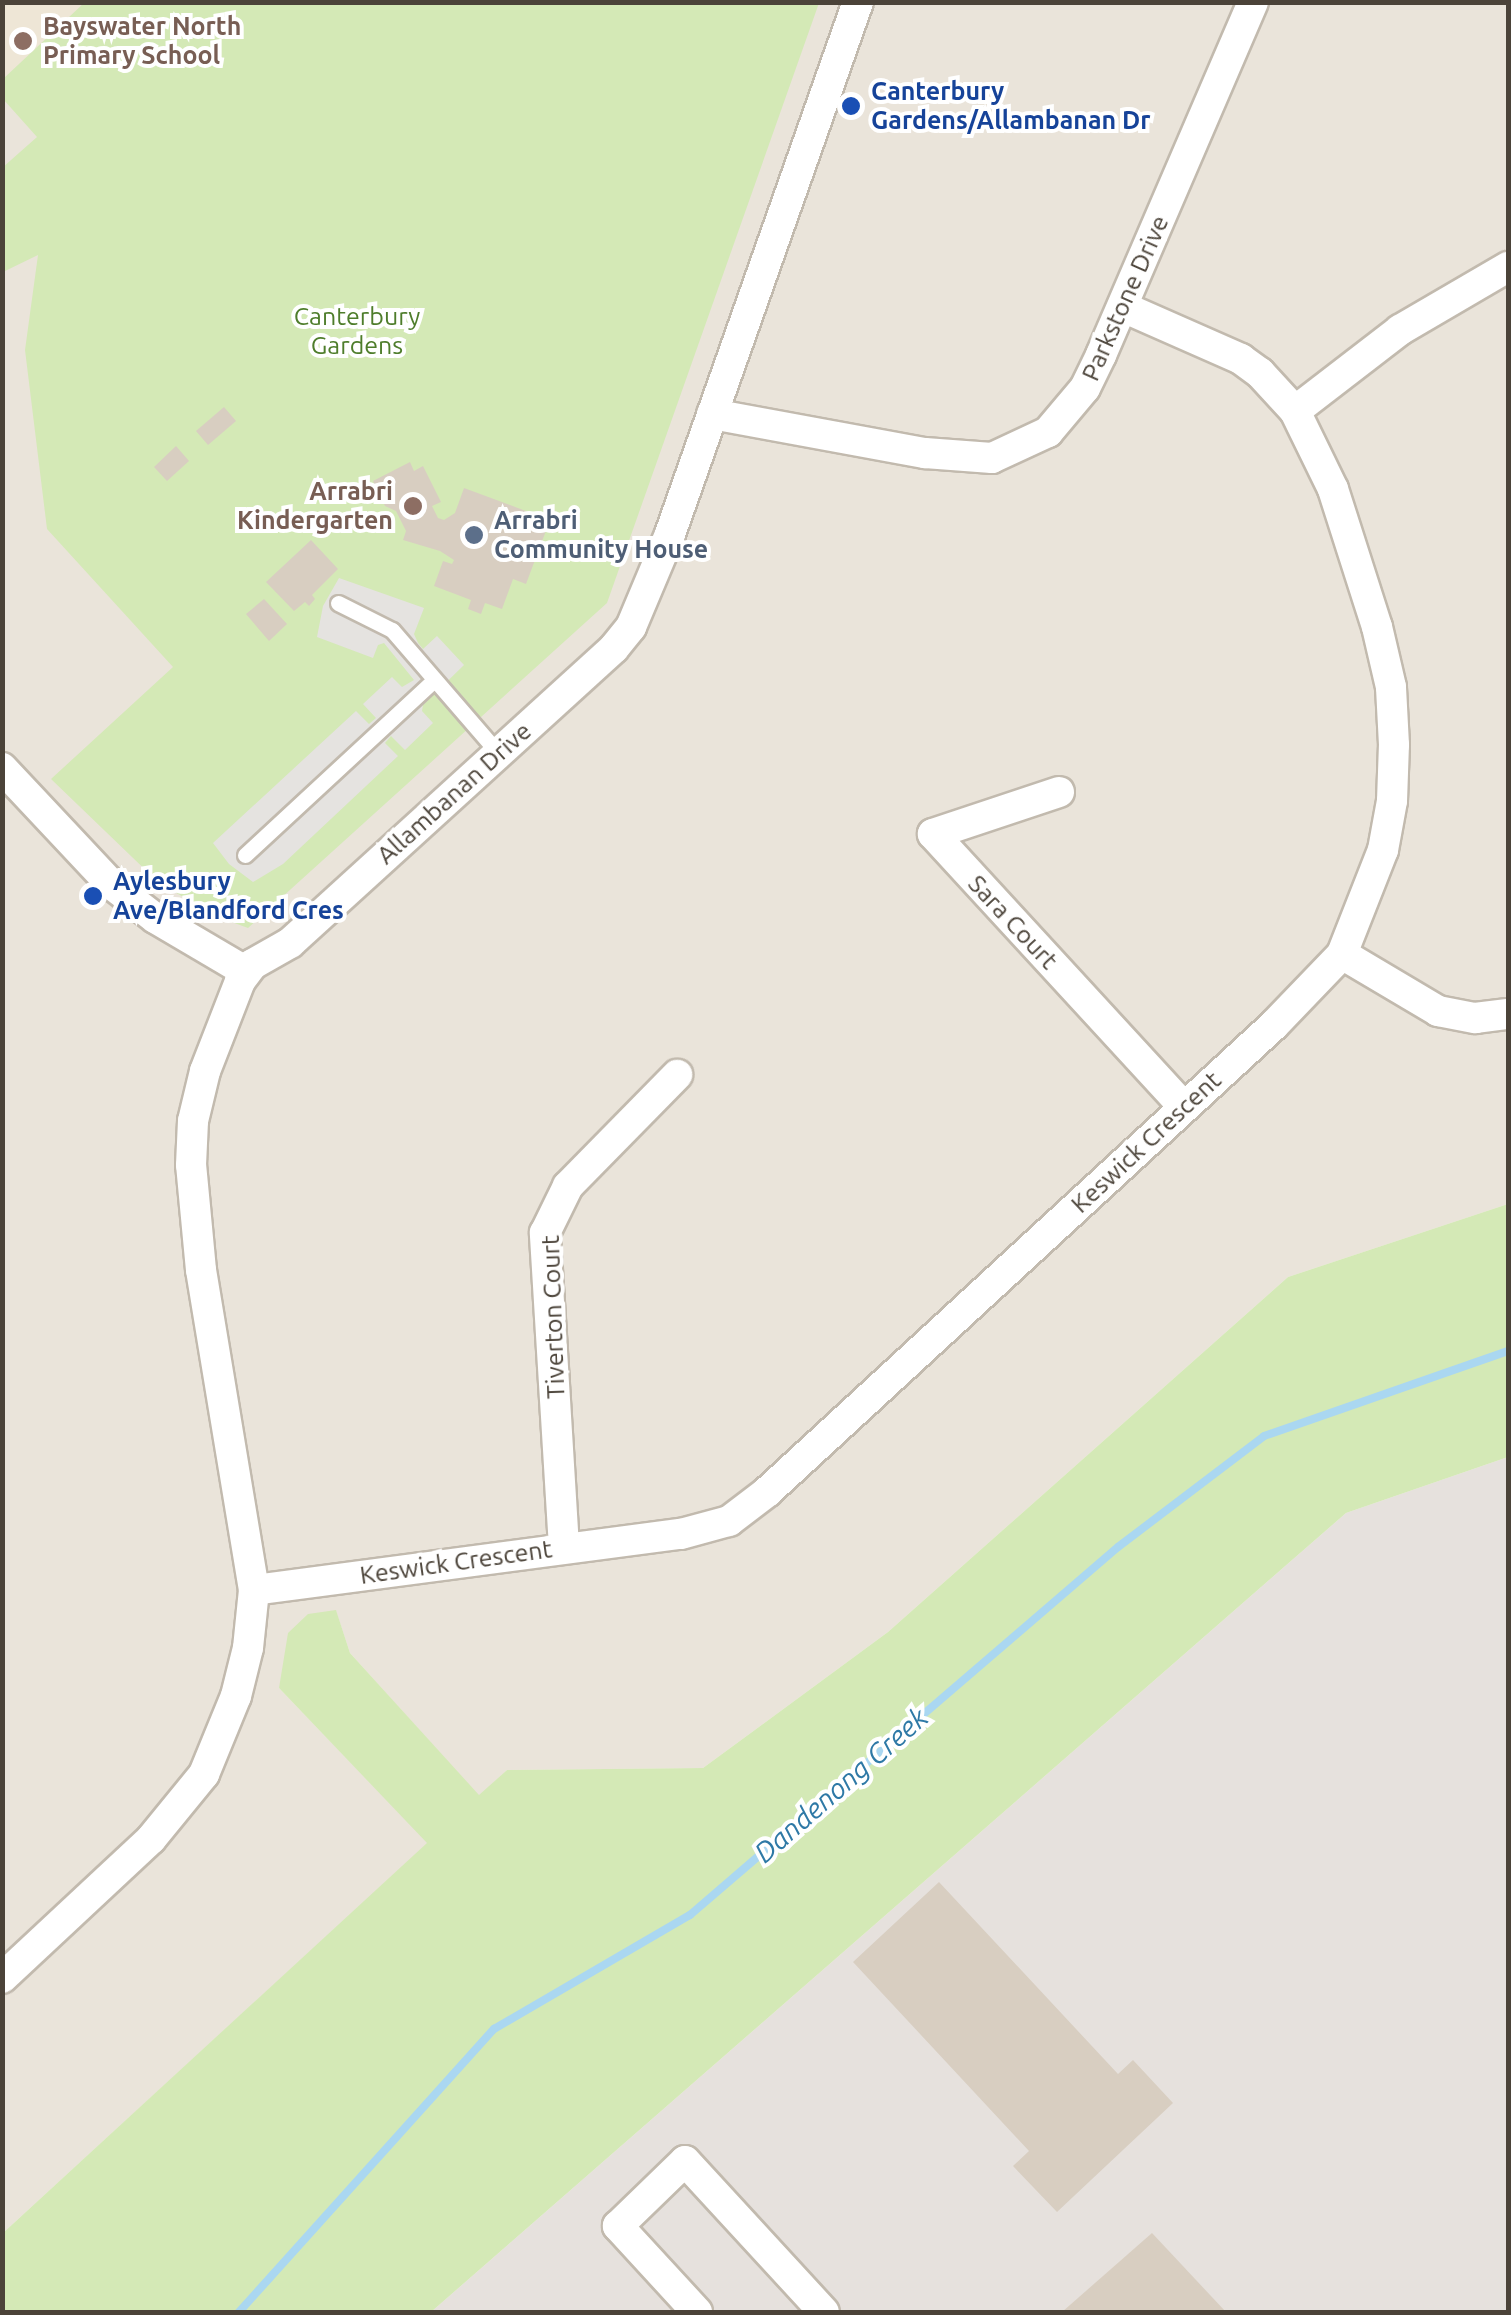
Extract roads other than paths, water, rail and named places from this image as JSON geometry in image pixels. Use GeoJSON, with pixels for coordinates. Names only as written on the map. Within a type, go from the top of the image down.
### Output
{"type":"FeatureCollection","features":[{"type":"Feature","properties":{"kind":"street","name":"Allambanan Drive"},"geometry":{"type":"LineString","coordinates":[[246,971],[290,943],[631,628],[712,414],[858,2]]}},
{"type":"Feature","properties":{"kind":"street","name":"Parkstone Drive"},"geometry":{"type":"LineString","coordinates":[[712,414],[925,453],[992,458],[1048,432],[1085,388],[1124,307],[1253,2]]}},
{"type":"Feature","properties":{"kind":"street"},"geometry":{"type":"LineString","coordinates":[[1295,411],[1400,330],[1508,267]]}},
{"type":"Feature","properties":{"kind":"street","name":"Keswick Crescent"},"geometry":{"type":"LineString","coordinates":[[254,1590],[681,1534],[729,1521],[767,1492],[1274,1025],[1342,954],[1366,903],[1392,801],[1391,687],[1377,627],[1332,489],[1295,411],[1241,359],[1124,307]]}},
{"type":"Feature","properties":{"kind":"street"},"geometry":{"type":"LineString","coordinates":[[2,1978],[151,1839],[204,1774],[236,1696],[248,1648],[254,1590],[199,1253],[191,1165],[193,1121],[205,1071],[246,971],[156,918],[111,884],[6,779]]}},
{"type":"Feature","properties":{"kind":"street","name":"Sara Court"},"geometry":{"type":"LineString","coordinates":[[1059,792],[933,834],[1184,1106]]}},
{"type":"Feature","properties":{"kind":"street"},"geometry":{"type":"LineString","coordinates":[[1342,954],[1438,1011],[1475,1018],[1508,1014]]}},
{"type":"Feature","properties":{"kind":"street","name":"Tiverton Court"},"geometry":{"type":"LineString","coordinates":[[564,1547],[544,1232],[568,1186],[677,1075]]}},
{"type":"Feature","properties":{"kind":"street"},"geometry":{"type":"LineString","coordinates":[[697,2312],[618,2226],[685,2161],[824,2312]]}},
{"type":"Feature","properties":{"kind":"lane"},"geometry":{"type":"LineString","coordinates":[[338,603],[392,630],[498,754]]}},
{"type":"Feature","properties":{"kind":"lane"},"geometry":{"type":"LineString","coordinates":[[245,855],[434,680]]}},
{"type":"Feature","properties":{"kind":"waterway","name":"Dandenong Creek"},"geometry":{"type":"LineString","coordinates":[[239,2312],[494,2029],[690,1915],[1118,1547],[1264,1436],[1508,1351]]}},
{"type":"Feature","properties":{"kind":"place","name":"Bayswater North Primary School"},"geometry":{"type":"Point","coordinates":[23,41]}},
{"type":"Feature","properties":{"kind":"place","name":"Canterbury Gardens/Allambanan Dr"},"geometry":{"type":"Point","coordinates":[851,106]}},
{"type":"Feature","properties":{"kind":"place","name":"Arrabri Kindergarten"},"geometry":{"type":"Point","coordinates":[413,506]}},
{"type":"Feature","properties":{"kind":"place","name":"Arrabri Community House"},"geometry":{"type":"Point","coordinates":[474,535]}},
{"type":"Feature","properties":{"kind":"place","name":"Aylesbury Ave/Blandford Cres"},"geometry":{"type":"Point","coordinates":[93,896]}},
{"type":"Feature","properties":{"kind":"park label","name":"Canterbury Gardens"},"geometry":{"type":"Point","coordinates":[357,332]}}]}
